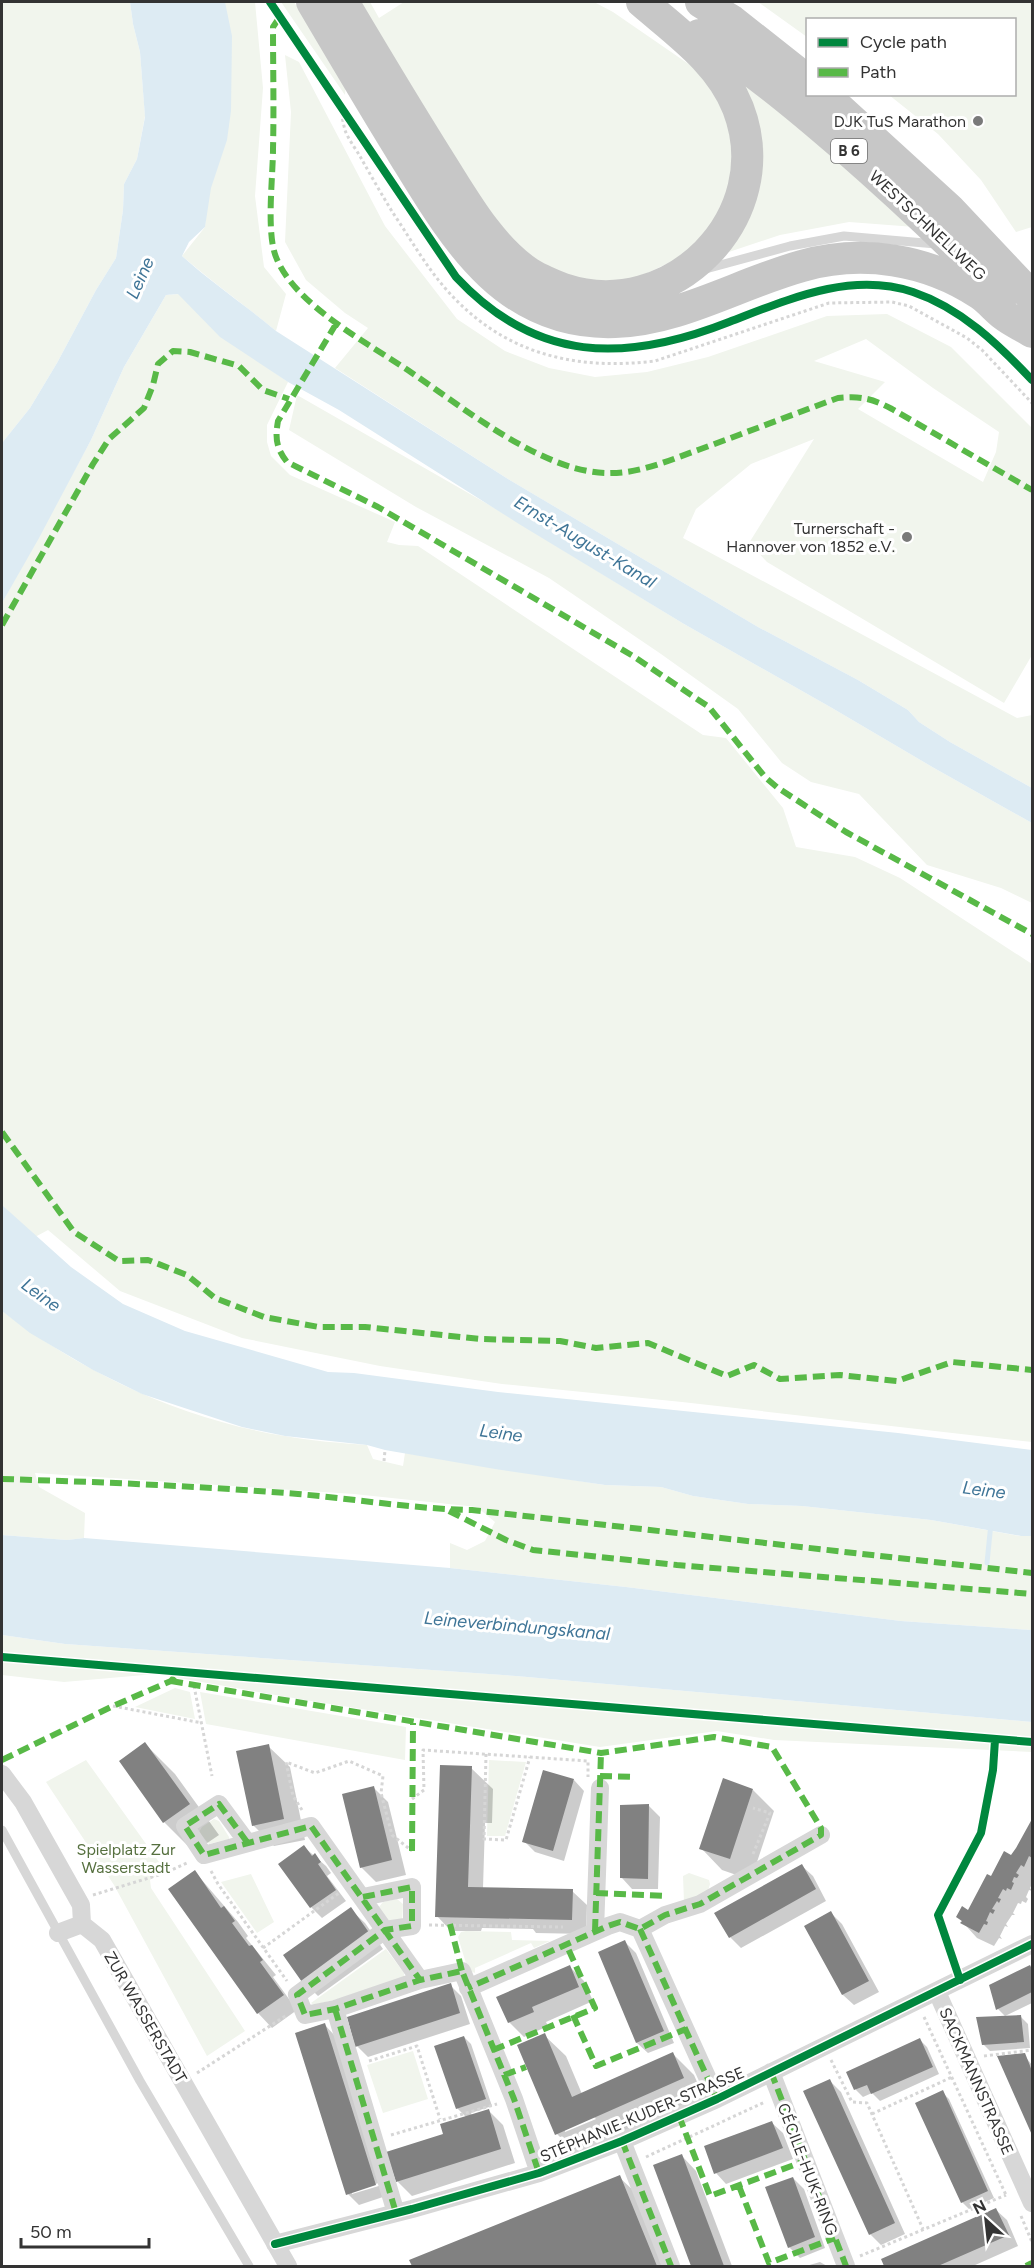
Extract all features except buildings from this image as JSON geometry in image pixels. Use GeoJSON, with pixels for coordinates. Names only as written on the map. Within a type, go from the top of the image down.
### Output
{"type":"FeatureCollection","features":[{"type":"Feature","properties":{"kind":"highway"},"geometry":{"type":"LineString","coordinates":[[312,2],[442,217],[480,265],[497,282],[528,303],[578,320],[615,322],[644,319],[684,308],[777,273],[825,260],[874,257],[905,262],[949,277],[980,294],[1006,317],[1032,332]]}},
{"type":"Feature","properties":{"kind":"highway"},"geometry":{"type":"LineString","coordinates":[[343,2],[470,209],[503,251],[526,271],[543,281],[575,293],[614,296],[636,293],[663,284],[688,270],[704,257],[720,238],[733,217],[742,192],[747,161],[745,137],[738,109],[725,81],[704,54],[643,2]]}},
{"type":"Feature","properties":{"kind":"highway","name":"WESTSCHNELLWEG"},"geometry":{"type":"LineString","coordinates":[[643,2],[717,46],[795,104],[957,249],[1032,327]]}},
{"type":"Feature","properties":{"kind":"highway"},"geometry":{"type":"LineString","coordinates":[[701,2],[732,21],[806,80]]}},
{"type":"Feature","properties":{"kind":"highway","name":"WESTSCHNELLWEG"},"geometry":{"type":"LineString","coordinates":[[825,96],[949,209],[1032,297]]}},
{"type":"Feature","properties":{"kind":"street"},"geometry":{"type":"LineString","coordinates":[[2,1774],[22,1802],[81,1905],[82,1924],[58,1933]]}},
{"type":"Feature","properties":{"kind":"street"},"geometry":{"type":"LineString","coordinates":[[595,1931],[600,1793]]}},
{"type":"Feature","properties":{"kind":"street"},"geometry":{"type":"LineString","coordinates":[[247,1842],[219,1804],[185,1826],[204,1855],[311,1827],[420,1980]]}},
{"type":"Feature","properties":{"kind":"street"},"geometry":{"type":"LineString","coordinates":[[640,1929],[665,1915],[700,1904],[821,1835]]}},
{"type":"Feature","properties":{"kind":"street"},"geometry":{"type":"LineString","coordinates":[[358,1890],[412,1887],[412,1926],[385,1930],[299,2000],[305,2015],[334,2009],[420,1980],[462,1971],[514,2099],[539,2173]]}},
{"type":"Feature","properties":{"kind":"street"},"geometry":{"type":"LineString","coordinates":[[468,1988],[620,1922],[640,1929],[717,2099]]}},
{"type":"Feature","properties":{"kind":"street","name":"ZUR WASSERSTADT"},"geometry":{"type":"LineString","coordinates":[[82,1924],[102,1940],[288,2266]]}},
{"type":"Feature","properties":{"kind":"street","name":"SACKMANNSTRASSE"},"geometry":{"type":"LineString","coordinates":[[1032,1944],[937,1992],[1032,2203]]}},
{"type":"Feature","properties":{"kind":"street","name":"STÉPHANIE-KUDER-STRASSE"},"geometry":{"type":"LineString","coordinates":[[275,2244],[539,2173],[622,2141],[717,2099],[937,1992]]}},
{"type":"Feature","properties":{"kind":"street"},"geometry":{"type":"LineString","coordinates":[[334,2009],[396,2213]]}},
{"type":"Feature","properties":{"kind":"street","name":"CÉCILE-HUK-RING"},"geometry":{"type":"LineString","coordinates":[[771,2072],[845,2265]]}},
{"type":"Feature","properties":{"kind":"street"},"geometry":{"type":"LineString","coordinates":[[622,2141],[671,2266]]}},
{"type":"Feature","properties":{"kind":"lane"},"geometry":{"type":"LineString","coordinates":[[688,270],[704,270],[790,246],[844,236],[930,243],[957,249]]}},
{"type":"Feature","properties":{"kind":"lane"},"geometry":{"type":"LineString","coordinates":[[2,1830],[140,2081],[249,2266]]}},
{"type":"Feature","properties":{"kind":"path"},"geometry":{"type":"LineString","coordinates":[[340,107],[355,125]]}},
{"type":"Feature","properties":{"kind":"path"},"geometry":{"type":"LineString","coordinates":[[384,1461],[385,1450]]}},
{"type":"Feature","properties":{"kind":"path"},"geometry":{"type":"LineString","coordinates":[[194,1686],[212,1776]]}},
{"type":"Feature","properties":{"kind":"path"},"geometry":{"type":"LineString","coordinates":[[113,1706],[202,1723]]}},
{"type":"Feature","properties":{"kind":"path"},"geometry":{"type":"LineString","coordinates":[[412,1799],[424,1790],[423,1750],[588,1761],[588,1791],[600,1793]]}},
{"type":"Feature","properties":{"kind":"path"},"geometry":{"type":"LineString","coordinates":[[486,1754],[484,1839],[506,1840],[531,1757]]}},
{"type":"Feature","properties":{"kind":"path"},"geometry":{"type":"LineString","coordinates":[[311,1827],[293,1797],[286,1762],[315,1773],[349,1761],[383,1776],[381,1793],[392,1835],[412,1851]]}},
{"type":"Feature","properties":{"kind":"path"},"geometry":{"type":"LineString","coordinates":[[741,1881],[770,1814],[753,1808]]}},
{"type":"Feature","properties":{"kind":"path"},"geometry":{"type":"LineString","coordinates":[[78,1899],[165,1873],[204,1855],[218,1884],[299,2000],[183,2082]]}},
{"type":"Feature","properties":{"kind":"path"},"geometry":{"type":"LineString","coordinates":[[263,1948],[358,1890]]}},
{"type":"Feature","properties":{"kind":"path"},"geometry":{"type":"LineString","coordinates":[[412,1926],[450,1924],[569,1927]]}},
{"type":"Feature","properties":{"kind":"path"},"geometry":{"type":"LineString","coordinates":[[845,2265],[923,2229],[1006,2195],[917,2001]]}},
{"type":"Feature","properties":{"kind":"path"},"geometry":{"type":"LineString","coordinates":[[824,2045],[852,2102],[867,2103],[873,2114],[923,2229]]}},
{"type":"Feature","properties":{"kind":"path"},"geometry":{"type":"LineString","coordinates":[[353,2067],[417,2046],[440,2119]]}},
{"type":"Feature","properties":{"kind":"path"},"geometry":{"type":"LineString","coordinates":[[967,2058],[1032,2050]]}},
{"type":"Feature","properties":{"kind":"path"},"geometry":{"type":"LineString","coordinates":[[873,2114],[952,2077]]}},
{"type":"Feature","properties":{"kind":"path"},"geometry":{"type":"LineString","coordinates":[[631,2164],[779,2095]]}},
{"type":"Feature","properties":{"kind":"path"},"geometry":{"type":"LineString","coordinates":[[375,2140],[514,2099]]}},
{"type":"Feature","properties":{"kind":"green space"},"geometry":{"type":"Polygon","coordinates":[[[2,2],[130,2],[140,52],[145,116],[137,159],[124,184],[123,210],[116,258],[30,408],[2,443],[2,2]]]}},
{"type":"Feature","properties":{"kind":"green space"},"geometry":{"type":"Polygon","coordinates":[[[224,2],[255,2],[263,88],[255,196],[264,267],[286,294],[276,331],[182,256],[205,227],[224,2]]]}},
{"type":"Feature","properties":{"kind":"green space"},"geometry":{"type":"Polygon","coordinates":[[[281,2],[294,2],[346,83],[345,95],[281,2]]]}},
{"type":"Feature","properties":{"kind":"green space"},"geometry":{"type":"Polygon","coordinates":[[[355,2],[370,2],[379,18],[404,2],[594,2],[613,12],[706,76],[729,118],[734,179],[720,217],[691,252],[633,280],[596,282],[566,275],[537,262],[485,211],[355,2]]]}},
{"type":"Feature","properties":{"kind":"green space","name":"DJK TuS Marathon"},"geometry":{"type":"Polygon","coordinates":[[[758,2],[1032,2],[1032,227],[1016,232],[981,180],[938,134],[890,96],[1016,96],[1016,18],[806,18],[806,36],[758,2]]]}},
{"type":"Feature","properties":{"kind":"green space"},"geometry":{"type":"Polygon","coordinates":[[[285,55],[299,62],[385,226],[457,319],[505,351],[549,368],[595,377],[647,372],[708,357],[827,316],[887,314],[951,347],[1032,428],[1032,655],[1004,703],[767,562],[749,543],[814,439],[751,464],[696,509],[683,538],[1017,718],[1032,715],[1032,788],[950,742],[919,722],[908,710],[858,680],[758,627],[508,479],[335,368],[368,328],[345,313],[306,280],[285,242],[291,112],[285,55]],[[866,339],[814,361],[885,382],[858,409],[983,482],[996,452],[999,432],[866,339]]]}},
{"type":"Feature","properties":{"kind":"green space"},"geometry":{"type":"Polygon","coordinates":[[[733,70],[915,227],[849,222],[780,235],[717,256],[743,224],[733,70]]]}},
{"type":"Feature","properties":{"kind":"green space"},"geometry":{"type":"Polygon","coordinates":[[[179,294],[255,359],[288,382],[267,425],[267,442],[271,456],[290,475],[395,522],[387,542],[418,546],[703,735],[726,738],[783,808],[796,847],[855,857],[900,878],[1032,964],[1032,1442],[502,1384],[380,1366],[242,1338],[120,1291],[48,1230],[35,1237],[2,1205],[2,603],[91,440],[124,367],[166,295],[179,294]]]}},
{"type":"Feature","properties":{"kind":"green space"},"geometry":{"type":"Polygon","coordinates":[[[297,395],[491,506],[684,624],[1032,823],[1032,903],[1001,888],[927,865],[859,794],[811,782],[782,763],[738,709],[661,654],[549,578],[416,507],[289,430],[297,395]]]}},
{"type":"Feature","properties":{"kind":"green space"},"geometry":{"type":"Polygon","coordinates":[[[2,1311],[33,1334],[100,1374],[172,1406],[247,1429],[305,1439],[367,1445],[373,1459],[403,1466],[405,1453],[604,1485],[661,1487],[693,1496],[748,1504],[802,1506],[931,1520],[1020,1536],[1032,1536],[1032,1630],[901,1621],[450,1568],[450,1543],[467,1550],[485,1541],[495,1522],[477,1507],[354,1494],[35,1473],[39,1487],[85,1513],[84,1538],[67,1540],[2,1535],[2,1311]]]}},
{"type":"Feature","properties":{"kind":"green space"},"geometry":{"type":"Polygon","coordinates":[[[2,1635],[65,1644],[516,1676],[1032,1722],[1032,1752],[774,1740],[717,1731],[600,1747],[156,1674],[64,1682],[2,1675],[2,1635]]]}},
{"type":"Feature","properties":{"kind":"green space"},"geometry":{"type":"Polygon","coordinates":[[[175,1688],[190,1692],[195,1719],[135,1707],[175,1688]]]}},
{"type":"Feature","properties":{"kind":"green space"},"geometry":{"type":"Polygon","coordinates":[[[200,1692],[406,1727],[405,1760],[206,1724],[200,1692]]]}},
{"type":"Feature","properties":{"kind":"green space","name":"Spielplatz Zur Wasserstadt"},"geometry":{"type":"Polygon","coordinates":[[[86,1760],[164,1869],[150,1880],[151,1888],[245,2031],[207,2056],[114,1885],[46,1782],[86,1760]]]}},
{"type":"Feature","properties":{"kind":"green space"},"geometry":{"type":"Polygon","coordinates":[[[489,1760],[526,1762],[505,1836],[487,1836],[489,1760]]]}},
{"type":"Feature","properties":{"kind":"green space"},"geometry":{"type":"Polygon","coordinates":[[[214,1819],[219,1821],[229,1839],[209,1844],[199,1832],[202,1827],[214,1819]]]}},
{"type":"Feature","properties":{"kind":"green space"},"geometry":{"type":"Polygon","coordinates":[[[689,1873],[709,1880],[710,1884],[707,1894],[684,1902],[683,1876],[689,1873]]]}},
{"type":"Feature","properties":{"kind":"green space"},"geometry":{"type":"Polygon","coordinates":[[[251,1874],[274,1922],[257,1933],[221,1882],[251,1874]]]}},
{"type":"Feature","properties":{"kind":"green space"},"geometry":{"type":"Polygon","coordinates":[[[397,1899],[403,1904],[402,1922],[390,1926],[379,1907],[383,1902],[397,1899]]]}},
{"type":"Feature","properties":{"kind":"green space"},"geometry":{"type":"Polygon","coordinates":[[[461,1932],[511,1932],[512,1940],[550,1941],[534,1948],[531,1943],[475,1968],[475,1973],[468,1970],[458,1937],[461,1932]]]}},
{"type":"Feature","properties":{"kind":"green space"},"geometry":{"type":"Polygon","coordinates":[[[386,1949],[404,1973],[404,1982],[314,2005],[311,2003],[386,1949]]]}},
{"type":"Feature","properties":{"kind":"green space"},"geometry":{"type":"Polygon","coordinates":[[[413,2051],[428,2099],[383,2113],[367,2065],[413,2051]]]}},
{"type":"Feature","properties":{"kind":"water"},"geometry":{"type":"Polygon","coordinates":[[[130,2],[225,2],[232,36],[231,111],[227,140],[211,188],[205,227],[189,242],[182,256],[276,331],[508,479],[758,627],[858,680],[908,710],[919,722],[950,742],[1032,788],[1032,823],[684,624],[519,524],[339,410],[288,382],[220,337],[178,294],[166,295],[124,367],[91,440],[2,603],[2,443],[30,408],[116,258],[123,210],[124,184],[137,159],[145,117],[140,52],[130,2]]]}},
{"type":"Feature","properties":{"kind":"water","name":"Leine"},"geometry":{"type":"Polygon","coordinates":[[[2,1205],[71,1267],[123,1304],[185,1331],[328,1372],[898,1433],[1032,1450],[1032,1536],[931,1520],[802,1506],[748,1504],[693,1496],[661,1487],[605,1485],[495,1469],[367,1445],[285,1436],[242,1427],[142,1394],[93,1370],[30,1333],[2,1311],[2,1205]]]}},
{"type":"Feature","properties":{"kind":"water","name":"Leineverbindungskanal"},"geometry":{"type":"Polygon","coordinates":[[[2,1535],[67,1540],[84,1538],[450,1568],[901,1621],[1032,1630],[1032,1722],[516,1676],[65,1644],[2,1635],[2,1535]]]}},
{"type":"Feature","properties":{"kind":"waterway"},"geometry":{"type":"LineString","coordinates":[[987,1563],[991,1523]]}},
{"type":"Feature","properties":{"kind":"marked path"},"geometry":{"type":"LineString","coordinates":[[279,18],[273,27],[271,234],[276,257],[299,292],[316,308],[481,421],[533,451],[560,463],[586,471],[611,473],[666,462],[838,398],[853,397],[872,400],[892,409],[1032,490]]}},
{"type":"Feature","properties":{"kind":"marked path"},"geometry":{"type":"LineString","coordinates":[[336,324],[278,421],[277,443],[287,462],[378,507],[633,656],[709,707],[765,777],[778,788],[846,832],[1032,934]]}},
{"type":"Feature","properties":{"kind":"marked path"},"geometry":{"type":"LineString","coordinates":[[2,625],[93,464],[109,439],[144,408],[158,364],[173,351],[190,352],[239,366],[263,390],[289,399]]}},
{"type":"Feature","properties":{"kind":"marked path"},"geometry":{"type":"LineString","coordinates":[[2,1132],[74,1232],[119,1261],[148,1260],[187,1275],[215,1298],[264,1317],[319,1327],[365,1327],[480,1339],[560,1341],[596,1348],[648,1343],[727,1376],[754,1365],[780,1379],[840,1375],[897,1381],[952,1362],[1032,1370]]}},
{"type":"Feature","properties":{"kind":"marked path"},"geometry":{"type":"LineString","coordinates":[[2,1479],[298,1494],[407,1506],[472,1510],[1032,1573]]}},
{"type":"Feature","properties":{"kind":"marked path"},"geometry":{"type":"LineString","coordinates":[[449,1511],[506,1540],[533,1550],[677,1565],[1032,1594]]}},
{"type":"Feature","properties":{"kind":"marked path"},"geometry":{"type":"LineString","coordinates":[[2,1760],[113,1706],[171,1681],[176,1675]]}},
{"type":"Feature","properties":{"kind":"marked path"},"geometry":{"type":"LineString","coordinates":[[171,1681],[601,1753],[714,1737],[772,1747],[821,1828],[821,1835],[700,1904],[665,1915],[640,1929],[620,1922],[608,1926],[468,1988]]}},
{"type":"Feature","properties":{"kind":"marked path"},"geometry":{"type":"LineString","coordinates":[[412,1851],[413,1723]]}},
{"type":"Feature","properties":{"kind":"marked path"},"geometry":{"type":"LineString","coordinates":[[595,1931],[601,1753]]}},
{"type":"Feature","properties":{"kind":"marked path"},"geometry":{"type":"LineString","coordinates":[[600,1776],[635,1777]]}},
{"type":"Feature","properties":{"kind":"marked path"},"geometry":{"type":"LineString","coordinates":[[247,1842],[219,1804],[185,1826],[204,1855],[311,1826],[420,1980]]}},
{"type":"Feature","properties":{"kind":"marked path"},"geometry":{"type":"LineString","coordinates":[[363,1897],[412,1887],[412,1926],[385,1930],[297,1995],[305,2015],[335,2009],[420,1980],[462,1971],[514,2099],[539,2173]]}},
{"type":"Feature","properties":{"kind":"marked path"},"geometry":{"type":"LineString","coordinates":[[596,1893],[665,1896]]}},
{"type":"Feature","properties":{"kind":"marked path"},"geometry":{"type":"LineString","coordinates":[[450,1924],[462,1971]]}},
{"type":"Feature","properties":{"kind":"marked path"},"geometry":{"type":"LineString","coordinates":[[640,1929],[717,2099]]}},
{"type":"Feature","properties":{"kind":"marked path"},"geometry":{"type":"LineString","coordinates":[[493,2050],[595,2008],[566,1944]]}},
{"type":"Feature","properties":{"kind":"marked path"},"geometry":{"type":"LineString","coordinates":[[335,2009],[396,2213]]}},
{"type":"Feature","properties":{"kind":"marked path"},"geometry":{"type":"LineString","coordinates":[[573,2015],[596,2066],[686,2029]]}},
{"type":"Feature","properties":{"kind":"marked path"},"geometry":{"type":"LineString","coordinates":[[504,2075],[526,2067]]}},
{"type":"Feature","properties":{"kind":"marked path"},"geometry":{"type":"LineString","coordinates":[[771,2072],[846,2266]]}},
{"type":"Feature","properties":{"kind":"marked path"},"geometry":{"type":"LineString","coordinates":[[679,2116],[710,2196],[805,2161]]}},
{"type":"Feature","properties":{"kind":"marked path"},"geometry":{"type":"LineString","coordinates":[[622,2141],[671,2266]]}},
{"type":"Feature","properties":{"kind":"marked path"},"geometry":{"type":"LineString","coordinates":[[739,2186],[769,2263],[835,2238]]}},
{"type":"Feature","properties":{"kind":"marked path"},"geometry":{"type":"LineString","coordinates":[[1026,2266],[1032,2263]]}},
{"type":"Feature","properties":{"kind":"cycle path"},"geometry":{"type":"LineString","coordinates":[[270,2],[456,277],[486,305],[518,326],[550,340],[584,347],[618,348],[654,344],[691,335],[796,297],[819,291],[842,286],[889,286],[931,299],[963,318],[993,341],[1032,380]]}},
{"type":"Feature","properties":{"kind":"cycle path"},"geometry":{"type":"LineString","coordinates":[[2,1657],[1032,1742]]}},
{"type":"Feature","properties":{"kind":"cycle path"},"geometry":{"type":"LineString","coordinates":[[960,1980],[938,1915],[981,1833],[993,1770],[995,1740]]}},
{"type":"Feature","properties":{"kind":"cycle path"},"geometry":{"type":"LineString","coordinates":[[275,2244],[539,2173],[622,2141],[717,2099],[1032,1944]]}},
{"type":"Feature","properties":{"kind":"place","name":"DJK TuS Marathon"},"geometry":{"type":"Point","coordinates":[978,121]}},
{"type":"Feature","properties":{"kind":"place","name":"Turnerschaft - Hannover von 1852 e.V."},"geometry":{"type":"Point","coordinates":[907,537]}},
{"type":"Feature","properties":{"kind":"water label","name":"Ernst-August-Kanal"},"geometry":{"type":"Point","coordinates":[585,542]}}]}
